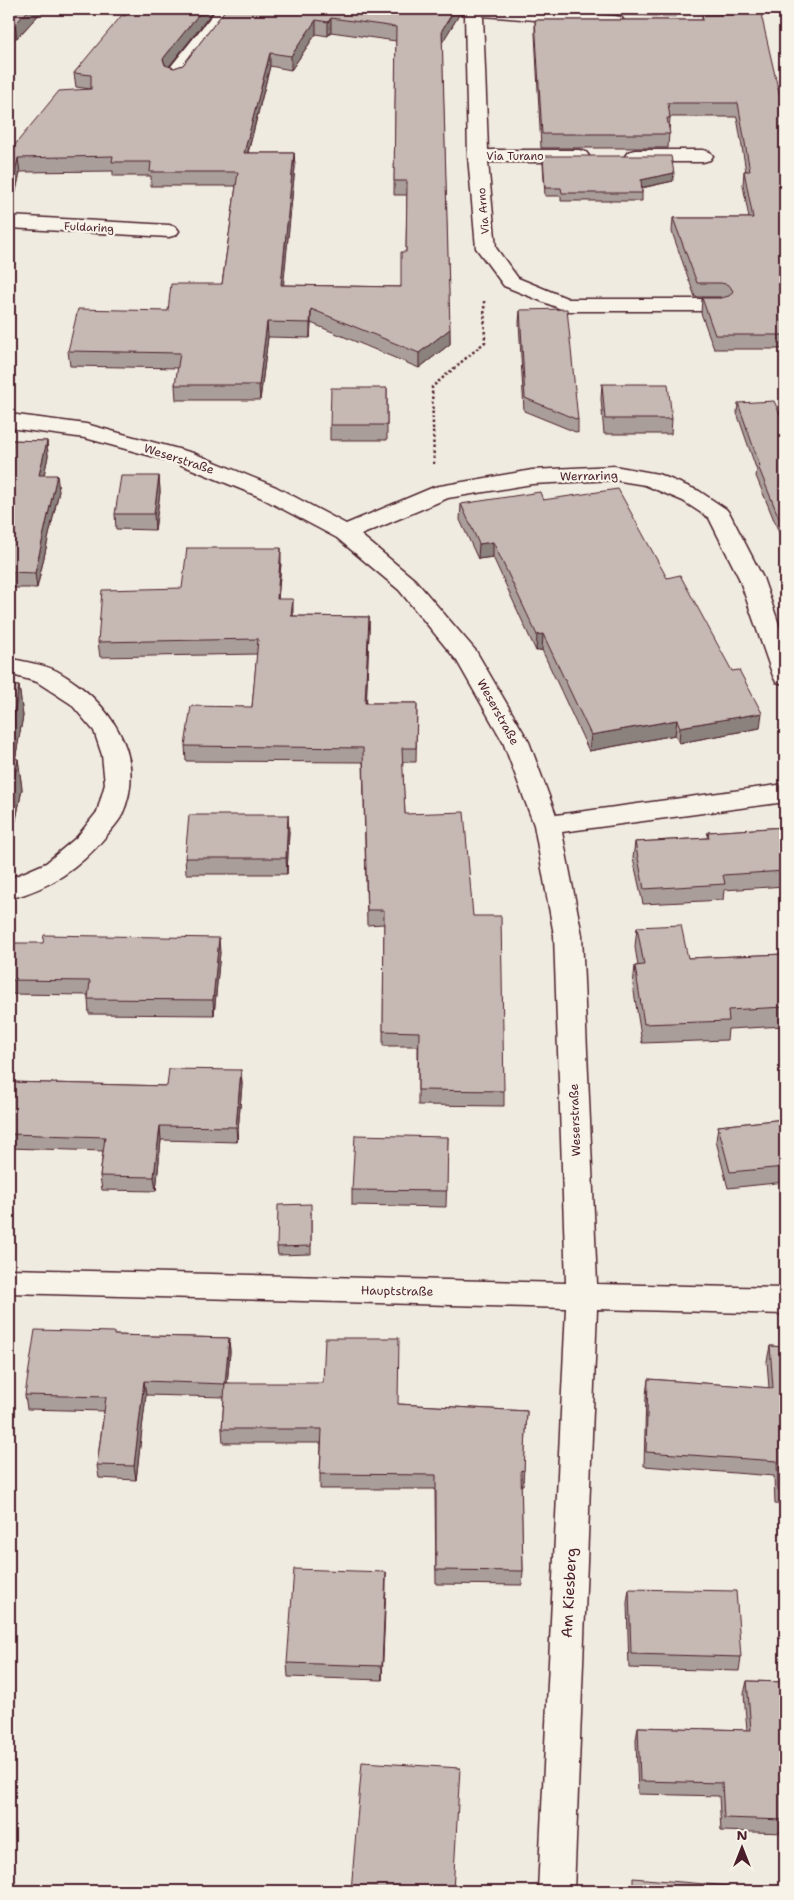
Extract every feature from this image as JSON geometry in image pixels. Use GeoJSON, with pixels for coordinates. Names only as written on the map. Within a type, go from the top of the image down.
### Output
{"type":"FeatureCollection","features":[{"type":"Feature","properties":{"kind":"street"},"geometry":{"type":"LineString","coordinates":[[175,74],[226,9]]}},
{"type":"Feature","properties":{"kind":"street","name":"Via Arno"},"geometry":{"type":"LineString","coordinates":[[636,22],[592,21],[470,10],[478,156],[486,248],[512,282],[566,305],[719,304]]}},
{"type":"Feature","properties":{"kind":"street","name":"Via Turano"},"geometry":{"type":"LineString","coordinates":[[478,156],[595,156]]}},
{"type":"Feature","properties":{"kind":"street"},"geometry":{"type":"LineString","coordinates":[[615,156],[703,156]]}},
{"type":"Feature","properties":{"kind":"street","name":"Fuldaring"},"geometry":{"type":"LineString","coordinates":[[9,222],[169,231]]}},
{"type":"Feature","properties":{"kind":"street","name":"Weserstraße"},"geometry":{"type":"LineString","coordinates":[[9,421],[86,431],[184,458],[268,492],[346,533],[407,585],[467,657],[516,742],[547,825],[568,935],[582,1295]]}},
{"type":"Feature","properties":{"kind":"street","name":"Werraring"},"geometry":{"type":"LineString","coordinates":[[346,533],[442,492],[532,477],[614,474],[650,479],[691,496],[718,514],[751,578],[785,676]]}},
{"type":"Feature","properties":{"kind":"street"},"geometry":{"type":"LineString","coordinates":[[9,666],[46,676],[80,698],[106,728],[114,756],[118,784],[109,815],[86,843],[55,870],[9,890]]}},
{"type":"Feature","properties":{"kind":"street"},"geometry":{"type":"LineString","coordinates":[[547,825],[785,793]]}},
{"type":"Feature","properties":{"kind":"street","name":"Hauptstraße"},"geometry":{"type":"LineString","coordinates":[[9,1281],[785,1301]]}},
{"type":"Feature","properties":{"kind":"street","name":"Am Kiesberg"},"geometry":{"type":"LineString","coordinates":[[556,1891],[582,1295]]}},
{"type":"Feature","properties":{"kind":"path"},"geometry":{"type":"LineString","coordinates":[[442,492],[434,475],[432,387],[485,342],[484,298],[512,282]]}},
{"type":"Feature","properties":{"kind":"shaded area"},"geometry":{"type":"Polygon","coordinates":[[[552,9],[676,9],[675,17],[596,14],[552,9]]]}},
{"type":"Feature","properties":{"kind":"building"},"geometry":{"type":"Polygon","coordinates":[[[9,9],[30,9],[15,24],[9,23],[9,9]]]}},
{"type":"Feature","properties":{"kind":"building"},"geometry":{"type":"Polygon","coordinates":[[[131,9],[203,9],[163,59],[165,65],[174,68],[183,65],[226,9],[455,9],[442,30],[450,329],[419,353],[311,309],[310,323],[267,322],[259,385],[175,385],[180,353],[68,351],[78,309],[168,311],[171,284],[222,284],[238,172],[150,172],[151,162],[112,162],[113,156],[18,158],[9,200],[9,152],[59,91],[91,89],[91,75],[74,73],[122,15],[125,16],[131,9]],[[331,18],[328,22],[316,20],[291,56],[270,53],[244,153],[294,153],[281,285],[401,287],[401,252],[406,252],[407,181],[394,181],[396,27],[331,18]]]}},
{"type":"Feature","properties":{"kind":"building"},"geometry":{"type":"Polygon","coordinates":[[[761,14],[785,119],[785,335],[715,335],[702,298],[721,298],[729,296],[733,291],[729,285],[721,283],[697,283],[673,218],[753,218],[744,171],[750,171],[738,103],[668,103],[670,118],[667,118],[670,134],[542,134],[535,20],[703,20],[702,15],[761,14]]]}},
{"type":"Feature","properties":{"kind":"building"},"geometry":{"type":"Polygon","coordinates":[[[543,156],[671,156],[674,173],[641,180],[642,193],[562,193],[561,188],[545,188],[543,156]]]}},
{"type":"Feature","properties":{"kind":"building"},"geometry":{"type":"Polygon","coordinates":[[[567,309],[578,420],[525,398],[520,310],[567,309]]]}},
{"type":"Feature","properties":{"kind":"building"},"geometry":{"type":"Polygon","coordinates":[[[602,384],[668,384],[672,419],[605,419],[602,384]]]}},
{"type":"Feature","properties":{"kind":"building"},"geometry":{"type":"Polygon","coordinates":[[[331,388],[387,388],[387,425],[330,425],[331,388]]]}},
{"type":"Feature","properties":{"kind":"building"},"geometry":{"type":"Polygon","coordinates":[[[774,401],[785,425],[785,533],[758,466],[760,466],[738,403],[774,401]]]}},
{"type":"Feature","properties":{"kind":"building"},"geometry":{"type":"Polygon","coordinates":[[[9,440],[47,441],[39,475],[57,475],[35,573],[9,572],[9,440]]]}},
{"type":"Feature","properties":{"kind":"building"},"geometry":{"type":"Polygon","coordinates":[[[121,476],[159,476],[154,514],[115,514],[121,476]]]}},
{"type":"Feature","properties":{"kind":"building"},"geometry":{"type":"Polygon","coordinates":[[[618,489],[667,578],[680,575],[732,671],[739,670],[762,713],[680,727],[677,720],[591,735],[543,634],[537,635],[493,542],[479,544],[461,504],[540,492],[543,500],[618,489]]]}},
{"type":"Feature","properties":{"kind":"building"},"geometry":{"type":"Polygon","coordinates":[[[187,548],[281,548],[277,599],[293,599],[291,616],[369,617],[365,703],[417,703],[416,748],[402,748],[405,814],[464,812],[473,916],[501,916],[504,1091],[418,1090],[419,1032],[383,1031],[384,910],[367,910],[363,748],[185,746],[191,706],[252,707],[258,639],[98,642],[102,590],[182,588],[187,548]]]}},
{"type":"Feature","properties":{"kind":"building"},"geometry":{"type":"Polygon","coordinates":[[[9,686],[19,686],[9,741],[9,686]]]}},
{"type":"Feature","properties":{"kind":"building"},"geometry":{"type":"Polygon","coordinates":[[[9,758],[18,759],[10,800],[9,800],[9,758]]]}},
{"type":"Feature","properties":{"kind":"building"},"geometry":{"type":"Polygon","coordinates":[[[189,815],[288,815],[286,858],[185,858],[189,815]]]}},
{"type":"Feature","properties":{"kind":"building"},"geometry":{"type":"Polygon","coordinates":[[[785,827],[785,871],[723,875],[725,884],[644,889],[635,842],[709,838],[708,832],[785,827]]]}},
{"type":"Feature","properties":{"kind":"building"},"geometry":{"type":"Polygon","coordinates":[[[681,925],[688,958],[785,954],[785,1007],[728,1010],[729,1021],[644,1024],[635,966],[644,965],[637,927],[681,925]]]}},
{"type":"Feature","properties":{"kind":"building"},"geometry":{"type":"Polygon","coordinates":[[[44,935],[219,938],[213,1000],[88,999],[90,981],[9,980],[9,943],[43,943],[44,935]]]}},
{"type":"Feature","properties":{"kind":"building"},"geometry":{"type":"Polygon","coordinates":[[[169,1069],[241,1070],[236,1127],[160,1126],[154,1177],[100,1176],[105,1137],[9,1134],[9,1082],[167,1086],[169,1069]]]}},
{"type":"Feature","properties":{"kind":"building"},"geometry":{"type":"Polygon","coordinates":[[[785,1119],[785,1167],[730,1172],[718,1126],[785,1119]]]}},
{"type":"Feature","properties":{"kind":"building"},"geometry":{"type":"Polygon","coordinates":[[[355,1135],[448,1137],[447,1191],[352,1190],[355,1135]]]}},
{"type":"Feature","properties":{"kind":"building"},"geometry":{"type":"Polygon","coordinates":[[[311,1204],[311,1246],[277,1247],[278,1205],[311,1204]]]}},
{"type":"Feature","properties":{"kind":"building"},"geometry":{"type":"Polygon","coordinates":[[[35,1330],[114,1332],[114,1335],[229,1338],[225,1384],[144,1381],[134,1466],[97,1465],[106,1397],[25,1395],[35,1330]]]}},
{"type":"Feature","properties":{"kind":"building"},"geometry":{"type":"Polygon","coordinates":[[[325,1338],[399,1338],[398,1404],[527,1411],[524,1471],[521,1470],[523,1571],[436,1570],[436,1475],[320,1474],[322,1429],[222,1429],[225,1383],[323,1383],[325,1338]]]}},
{"type":"Feature","properties":{"kind":"building"},"geometry":{"type":"Polygon","coordinates":[[[770,1346],[785,1347],[785,1490],[778,1490],[777,1461],[646,1452],[648,1379],[773,1388],[770,1346]]]}},
{"type":"Feature","properties":{"kind":"building"},"geometry":{"type":"Polygon","coordinates":[[[294,1569],[386,1572],[382,1666],[287,1663],[294,1569]]]}},
{"type":"Feature","properties":{"kind":"building"},"geometry":{"type":"Polygon","coordinates":[[[629,1589],[736,1591],[741,1657],[631,1654],[629,1589]]]}},
{"type":"Feature","properties":{"kind":"building"},"geometry":{"type":"Polygon","coordinates":[[[747,1681],[785,1682],[785,1820],[724,1818],[722,1783],[640,1781],[638,1727],[751,1730],[747,1681]]]}},
{"type":"Feature","properties":{"kind":"building"},"geometry":{"type":"Polygon","coordinates":[[[362,1762],[460,1768],[453,1891],[351,1891],[362,1762]]]}},
{"type":"Feature","properties":{"kind":"building"},"geometry":{"type":"Polygon","coordinates":[[[633,1878],[729,1886],[729,1891],[633,1891],[633,1878]]]}}]}
